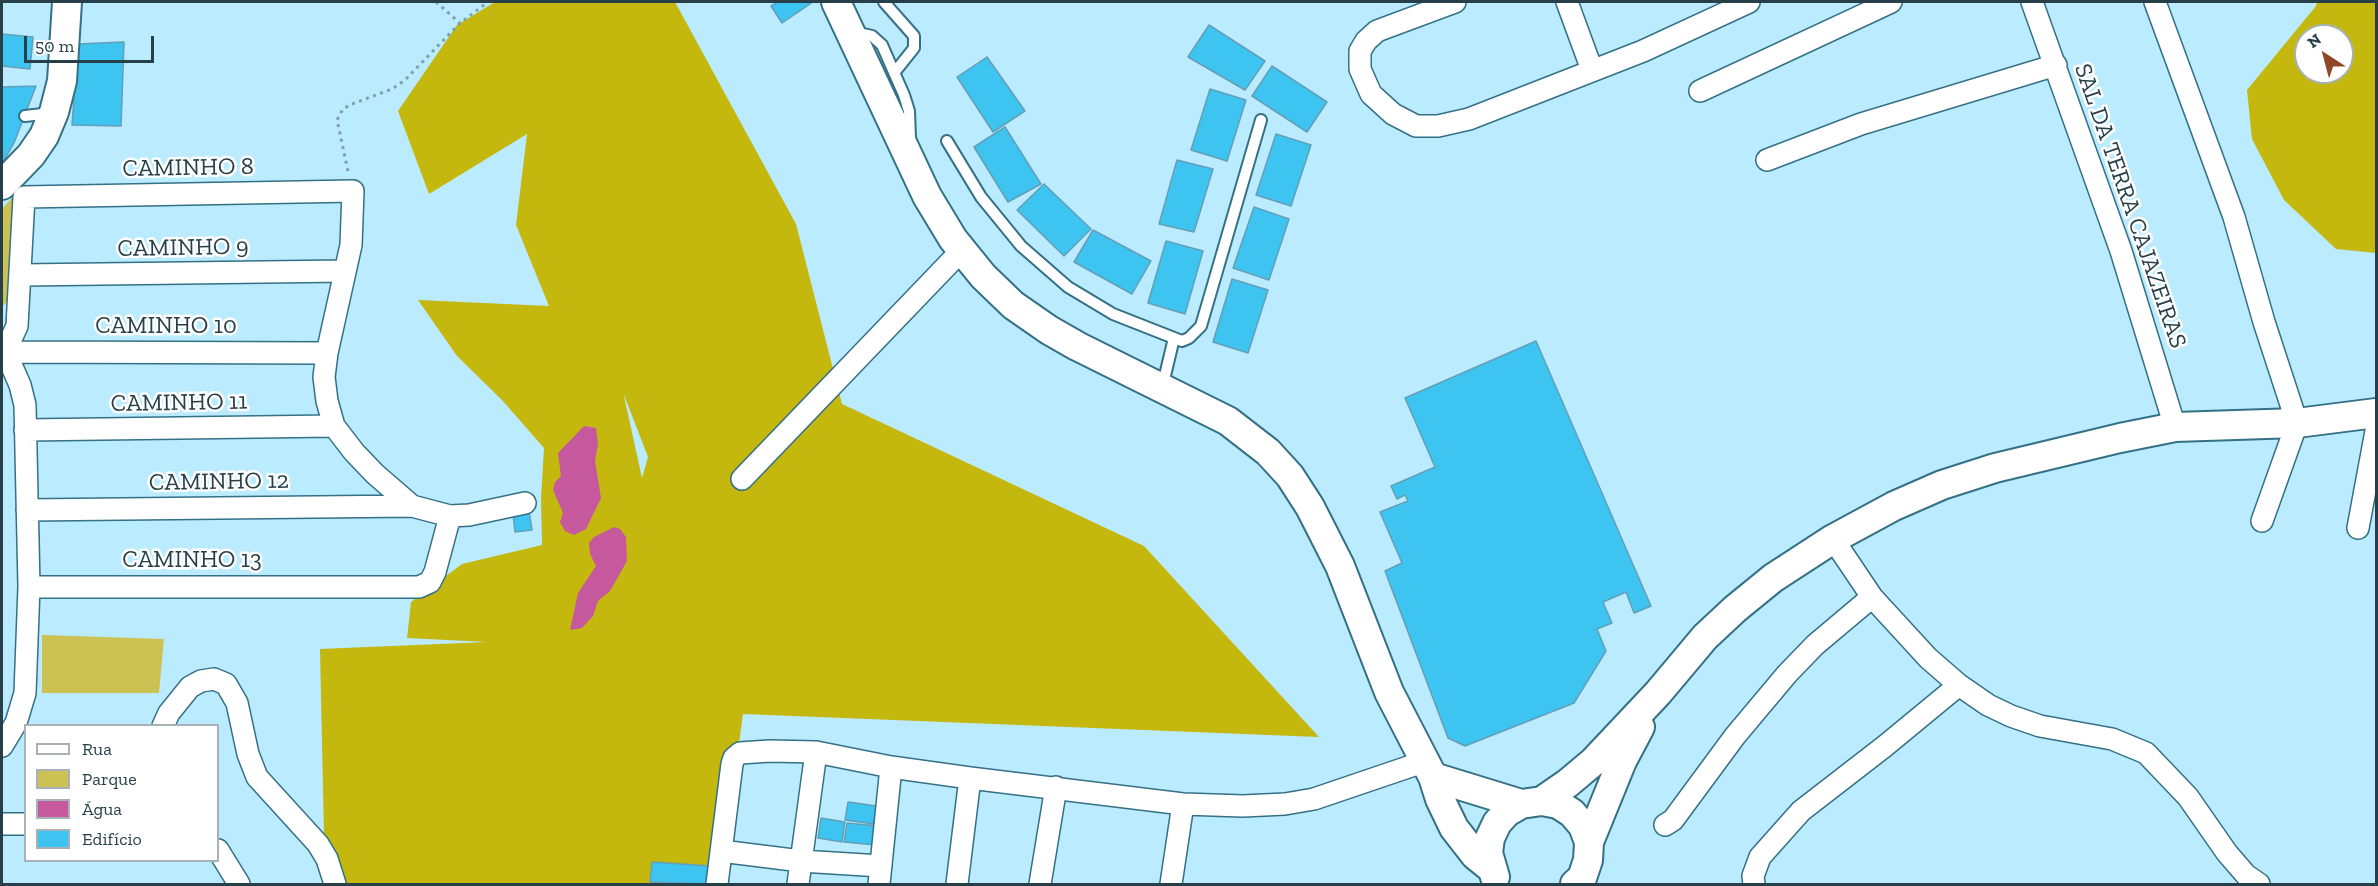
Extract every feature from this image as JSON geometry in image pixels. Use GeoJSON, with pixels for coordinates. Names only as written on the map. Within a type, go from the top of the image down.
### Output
{"type":"FeatureCollection","features":[{"type":"Feature","properties":{"kind":"main road"},"geometry":{"type":"LineString","coordinates":[[13,191],[31,155],[44,136],[54,112],[62,81],[67,2]]}},
{"type":"Feature","properties":{"kind":"main road"},"geometry":{"type":"LineString","coordinates":[[836,2],[927,196],[961,251],[983,276],[1013,305],[1049,330],[1228,421],[1251,437],[1279,462],[1301,492],[1340,566],[1389,692],[1454,828],[1475,855],[1496,876]]}},
{"type":"Feature","properties":{"kind":"main road"},"geometry":{"type":"LineString","coordinates":[[1496,876],[1488,853],[1490,838],[1497,823],[1507,812],[1568,783],[1593,762],[1659,693],[1682,662],[1735,609],[1773,578],[1833,540],[1894,506],[1942,485],[2057,452],[2175,428],[2297,423],[2376,413]]}},
{"type":"Feature","properties":{"kind":"main road"},"geometry":{"type":"LineString","coordinates":[[1586,868],[1622,761],[1659,693]]}},
{"type":"Feature","properties":{"kind":"main road"},"geometry":{"type":"LineString","coordinates":[[1428,770],[1531,802],[1558,804],[1572,813],[1583,826],[1586,868]]}},
{"type":"Feature","properties":{"kind":"street"},"geometry":{"type":"LineString","coordinates":[[1455,2],[1377,31],[1366,41],[1360,51],[1360,69],[1371,94],[1394,114],[1416,126],[1438,126],[1469,119],[1643,51],[1749,2]]}},
{"type":"Feature","properties":{"kind":"street"},"geometry":{"type":"LineString","coordinates":[[1567,2],[1592,70]]}},
{"type":"Feature","properties":{"kind":"street"},"geometry":{"type":"LineString","coordinates":[[1700,91],[1891,2]]}},
{"type":"Feature","properties":{"kind":"street","name":"SAL DA TERRA CAJAZEIRAS"},"geometry":{"type":"LineString","coordinates":[[2032,2],[2121,251],[2175,428]]}},
{"type":"Feature","properties":{"kind":"street"},"geometry":{"type":"LineString","coordinates":[[2155,2],[2234,217],[2264,322],[2297,423],[2262,521]]}},
{"type":"Feature","properties":{"kind":"street"},"geometry":{"type":"LineString","coordinates":[[1767,160],[1861,124],[2056,65]]}},
{"type":"Feature","properties":{"kind":"street"},"geometry":{"type":"LineString","coordinates":[[353,190],[351,244],[327,353],[324,377],[327,401],[334,426],[375,474],[412,506],[450,516],[469,515],[525,503]]}},
{"type":"Feature","properties":{"kind":"street","name":"CAMINHO 8"},"geometry":{"type":"LineString","coordinates":[[13,191],[353,190]]}},
{"type":"Feature","properties":{"kind":"street"},"geometry":{"type":"LineString","coordinates":[[2,746],[16,723],[25,693],[29,586],[25,405],[20,385],[3,348],[17,326],[21,275],[13,191]]}},
{"type":"Feature","properties":{"kind":"street"},"geometry":{"type":"LineString","coordinates":[[742,479],[961,251]]}},
{"type":"Feature","properties":{"kind":"street","name":"CAMINHO 9"},"geometry":{"type":"LineString","coordinates":[[21,275],[345,271]]}},
{"type":"Feature","properties":{"kind":"street","name":"CAMINHO 10"},"geometry":{"type":"LineString","coordinates":[[3,348],[327,353]]}},
{"type":"Feature","properties":{"kind":"street","name":"CAMINHO 11"},"geometry":{"type":"LineString","coordinates":[[25,430],[334,426]]}},
{"type":"Feature","properties":{"kind":"street"},"geometry":{"type":"LineString","coordinates":[[2358,528],[2376,431]]}},
{"type":"Feature","properties":{"kind":"street","name":"CAMINHO 12"},"geometry":{"type":"LineString","coordinates":[[27,510],[412,506]]}},
{"type":"Feature","properties":{"kind":"street","name":"CAMINHO 13"},"geometry":{"type":"LineString","coordinates":[[29,586],[419,587],[429,582],[435,572],[450,516]]}},
{"type":"Feature","properties":{"kind":"street"},"geometry":{"type":"LineString","coordinates":[[1833,540],[1872,597],[1928,658],[1959,685],[1988,705],[2012,716],[2040,726],[2112,739],[2146,753],[2188,798],[2227,853],[2259,885]]}},
{"type":"Feature","properties":{"kind":"street"},"geometry":{"type":"LineString","coordinates":[[1665,825],[1673,820],[1741,728],[1787,674],[1815,645],[1872,597]]}},
{"type":"Feature","properties":{"kind":"street"},"geometry":{"type":"LineString","coordinates":[[165,724],[173,706],[190,687],[201,681],[214,680],[226,684],[237,703],[248,754],[257,777],[318,844],[327,859],[335,885]]}},
{"type":"Feature","properties":{"kind":"street"},"geometry":{"type":"LineString","coordinates":[[1754,885],[1754,876],[1760,857],[1801,811],[1959,685]]}},
{"type":"Feature","properties":{"kind":"street"},"geometry":{"type":"LineString","coordinates":[[717,885],[734,758],[740,753],[816,752],[891,767],[970,778],[1183,804],[1243,806],[1285,804],[1314,799],[1428,770]]}},
{"type":"Feature","properties":{"kind":"street"},"geometry":{"type":"LineString","coordinates":[[798,885],[816,752]]}},
{"type":"Feature","properties":{"kind":"street"},"geometry":{"type":"LineString","coordinates":[[721,851],[801,861],[880,875],[891,767]]}},
{"type":"Feature","properties":{"kind":"street"},"geometry":{"type":"LineString","coordinates":[[957,885],[970,778]]}},
{"type":"Feature","properties":{"kind":"street"},"geometry":{"type":"LineString","coordinates":[[1040,885],[1056,787]]}},
{"type":"Feature","properties":{"kind":"street"},"geometry":{"type":"LineString","coordinates":[[1171,885],[1183,804]]}},
{"type":"Feature","properties":{"kind":"street"},"geometry":{"type":"LineString","coordinates":[[2,824],[24,824]]}},
{"type":"Feature","properties":{"kind":"street"},"geometry":{"type":"LineString","coordinates":[[219,852],[240,885]]}},
{"type":"Feature","properties":{"kind":"lane"},"geometry":{"type":"LineString","coordinates":[[884,2],[914,36],[914,48],[894,72]]}},
{"type":"Feature","properties":{"kind":"lane"},"geometry":{"type":"LineString","coordinates":[[850,32],[872,36],[879,40],[909,111],[910,160]]}},
{"type":"Feature","properties":{"kind":"lane"},"geometry":{"type":"LineString","coordinates":[[25,116],[54,112]]}},
{"type":"Feature","properties":{"kind":"lane"},"geometry":{"type":"LineString","coordinates":[[947,141],[981,197],[1021,246],[1068,287],[1113,314],[1182,341],[1189,338],[1201,326],[1261,120]]}},
{"type":"Feature","properties":{"kind":"lane"},"geometry":{"type":"LineString","coordinates":[[1162,388],[1174,338]]}},
{"type":"Feature","properties":{"kind":"path"},"geometry":{"type":"LineString","coordinates":[[436,2],[460,24]]}},
{"type":"Feature","properties":{"kind":"path"},"geometry":{"type":"LineString","coordinates":[[353,190],[337,120],[343,109],[392,89],[405,80],[460,24],[488,2]]}},
{"type":"Feature","properties":{"kind":"green space"},"geometry":{"type":"Polygon","coordinates":[[[17,192],[11,297],[2,307],[2,209],[17,192]]]}},
{"type":"Feature","properties":{"kind":"green space"},"geometry":{"type":"Polygon","coordinates":[[[42,635],[164,639],[159,693],[42,693],[42,635]]]}},
{"type":"Feature","properties":{"kind":"shaded area"},"geometry":{"type":"Polygon","coordinates":[[[495,2],[675,2],[796,224],[842,404],[1144,546],[1319,737],[743,714],[720,884],[325,884],[320,649],[487,642],[407,638],[411,602],[462,564],[542,545],[541,498],[544,448],[502,400],[457,356],[418,300],[549,306],[516,225],[527,134],[429,194],[398,111],[457,25],[495,2]],[[624,395],[642,478],[648,457],[624,395]]]}},
{"type":"Feature","properties":{"kind":"shaded area"},"geometry":{"type":"Polygon","coordinates":[[[2317,2],[2376,2],[2376,253],[2336,249],[2284,200],[2252,139],[2247,90],[2294,33],[2294,84],[2354,84],[2354,24],[2301,24],[2317,2]]]}},
{"type":"Feature","properties":{"kind":"water"},"geometry":{"type":"Polygon","coordinates":[[[584,426],[596,428],[598,443],[595,461],[601,498],[586,529],[574,535],[565,531],[560,522],[563,513],[553,490],[555,482],[561,476],[558,453],[584,426]]]}},
{"type":"Feature","properties":{"kind":"water"},"geometry":{"type":"Polygon","coordinates":[[[614,527],[620,529],[626,537],[627,561],[610,591],[598,601],[593,616],[582,628],[570,630],[578,593],[596,566],[590,554],[589,543],[594,537],[614,527]]]}},
{"type":"Feature","properties":{"kind":"building"},"geometry":{"type":"Polygon","coordinates":[[[777,2],[813,2],[782,23],[771,6],[777,2]]]}},
{"type":"Feature","properties":{"kind":"building"},"geometry":{"type":"Polygon","coordinates":[[[1209,25],[1265,61],[1245,90],[1188,57],[1209,25]]]}},
{"type":"Feature","properties":{"kind":"building"},"geometry":{"type":"Polygon","coordinates":[[[2,34],[33,37],[30,69],[2,66],[2,34]]]}},
{"type":"Feature","properties":{"kind":"building"},"geometry":{"type":"Polygon","coordinates":[[[124,42],[121,126],[72,125],[78,44],[124,42]]]}},
{"type":"Feature","properties":{"kind":"building"},"geometry":{"type":"Polygon","coordinates":[[[987,57],[1025,111],[993,132],[957,77],[987,57]]]}},
{"type":"Feature","properties":{"kind":"building"},"geometry":{"type":"Polygon","coordinates":[[[1272,66],[1327,102],[1307,132],[1252,96],[1272,66]]]}},
{"type":"Feature","properties":{"kind":"building"},"geometry":{"type":"Polygon","coordinates":[[[36,86],[14,143],[2,164],[2,87],[36,86]]]}},
{"type":"Feature","properties":{"kind":"building"},"geometry":{"type":"Polygon","coordinates":[[[1210,89],[1246,100],[1227,161],[1191,150],[1210,89]]]}},
{"type":"Feature","properties":{"kind":"building"},"geometry":{"type":"Polygon","coordinates":[[[1005,127],[1041,184],[1008,202],[974,147],[1005,127]]]}},
{"type":"Feature","properties":{"kind":"building"},"geometry":{"type":"Polygon","coordinates":[[[1276,134],[1311,145],[1291,206],[1256,195],[1276,134]]]}},
{"type":"Feature","properties":{"kind":"building"},"geometry":{"type":"Polygon","coordinates":[[[1177,160],[1213,169],[1194,232],[1159,224],[1177,160]]]}},
{"type":"Feature","properties":{"kind":"building"},"geometry":{"type":"Polygon","coordinates":[[[1044,184],[1091,229],[1064,256],[1017,210],[1044,184]]]}},
{"type":"Feature","properties":{"kind":"building"},"geometry":{"type":"Polygon","coordinates":[[[1254,207],[1289,219],[1269,280],[1233,268],[1254,207]]]}},
{"type":"Feature","properties":{"kind":"building"},"geometry":{"type":"Polygon","coordinates":[[[1093,230],[1151,261],[1132,294],[1074,262],[1093,230]]]}},
{"type":"Feature","properties":{"kind":"building"},"geometry":{"type":"Polygon","coordinates":[[[1166,241],[1203,251],[1185,314],[1148,303],[1166,241]]]}},
{"type":"Feature","properties":{"kind":"building"},"geometry":{"type":"Polygon","coordinates":[[[1232,279],[1268,290],[1248,353],[1213,342],[1232,279]]]}},
{"type":"Feature","properties":{"kind":"building"},"geometry":{"type":"Polygon","coordinates":[[[1536,341],[1651,606],[1634,613],[1626,592],[1603,602],[1612,623],[1597,629],[1606,651],[1574,703],[1465,746],[1448,738],[1385,571],[1402,563],[1380,512],[1408,501],[1405,495],[1397,499],[1391,486],[1435,467],[1405,398],[1536,341]]]}},
{"type":"Feature","properties":{"kind":"building"},"geometry":{"type":"Polygon","coordinates":[[[529,511],[532,530],[515,532],[513,514],[529,511]]]}},
{"type":"Feature","properties":{"kind":"building"},"geometry":{"type":"Polygon","coordinates":[[[848,802],[877,806],[874,824],[845,820],[848,802]]]}},
{"type":"Feature","properties":{"kind":"building"},"geometry":{"type":"Polygon","coordinates":[[[821,818],[845,822],[842,842],[818,838],[821,818]]]}},
{"type":"Feature","properties":{"kind":"building"},"geometry":{"type":"Polygon","coordinates":[[[847,823],[878,826],[875,845],[844,842],[847,823]]]}},
{"type":"Feature","properties":{"kind":"building"},"geometry":{"type":"Polygon","coordinates":[[[652,862],[711,866],[710,884],[650,882],[652,862]]]}}]}
